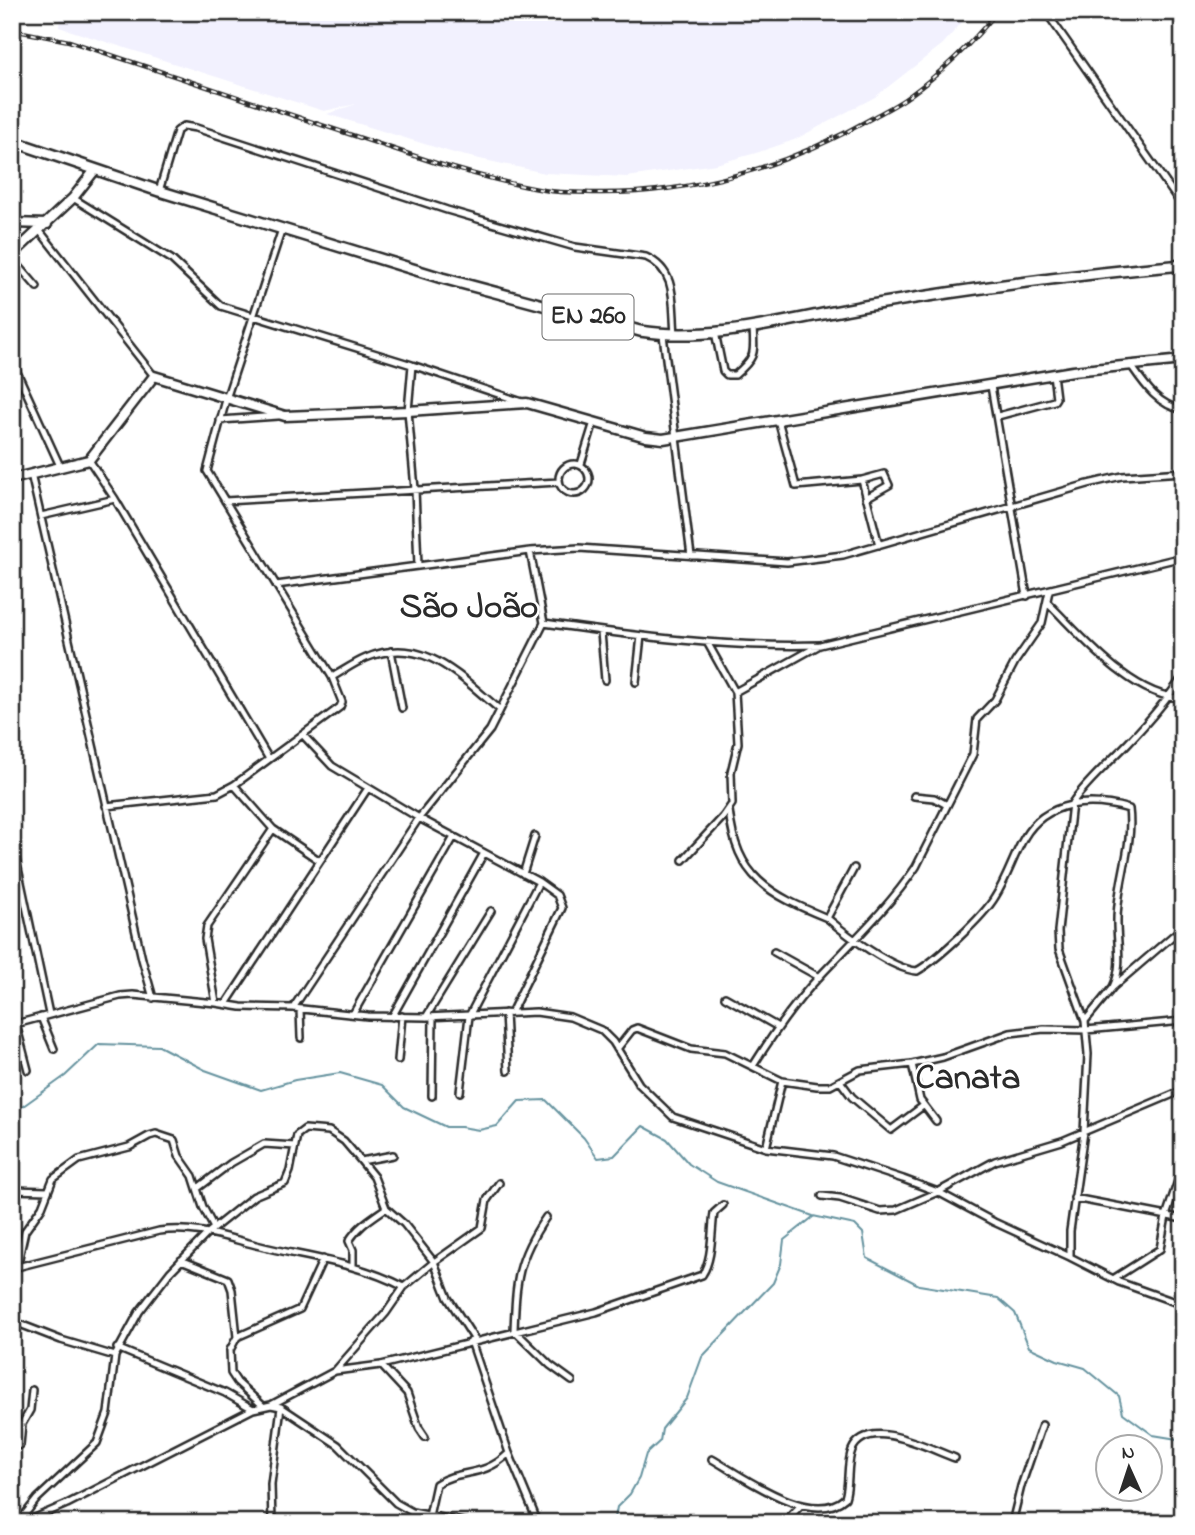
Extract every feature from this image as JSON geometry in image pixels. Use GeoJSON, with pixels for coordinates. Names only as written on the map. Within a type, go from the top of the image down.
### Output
{"type":"FeatureCollection","features":[{"type":"Feature","properties":{"kind":"main road","name":"EN 260"},"geometry":{"type":"LineString","coordinates":[[12,141],[159,191],[468,285],[663,335],[715,332],[988,286],[1183,265]]}},
{"type":"Feature","properties":{"kind":"street"},"geometry":{"type":"LineString","coordinates":[[1046,12],[1183,207]]}},
{"type":"Feature","properties":{"kind":"street"},"geometry":{"type":"LineString","coordinates":[[159,191],[177,131],[184,127],[196,128],[316,169],[498,225],[575,247],[646,257],[665,270],[670,279],[675,335]]}},
{"type":"Feature","properties":{"kind":"street"},"geometry":{"type":"LineString","coordinates":[[15,254],[72,198],[95,170]]}},
{"type":"Feature","properties":{"kind":"street"},"geometry":{"type":"LineString","coordinates":[[72,198],[171,259],[216,303],[527,403],[646,437],[676,437],[1053,374],[1183,360]]}},
{"type":"Feature","properties":{"kind":"street"},"geometry":{"type":"LineString","coordinates":[[12,223],[43,227],[155,376],[285,416]]}},
{"type":"Feature","properties":{"kind":"street"},"geometry":{"type":"LineString","coordinates":[[12,229],[15,254],[37,287]]}},
{"type":"Feature","properties":{"kind":"street"},"geometry":{"type":"LineString","coordinates":[[106,806],[217,794],[234,785],[340,707],[341,695],[332,677],[207,471],[227,396],[282,229]]}},
{"type":"Feature","properties":{"kind":"street"},"geometry":{"type":"LineString","coordinates":[[715,332],[723,371],[727,375],[735,375],[750,363],[754,355],[753,326]]}},
{"type":"Feature","properties":{"kind":"street"},"geometry":{"type":"LineString","coordinates":[[663,335],[691,556]]}},
{"type":"Feature","properties":{"kind":"street"},"geometry":{"type":"LineString","coordinates":[[12,361],[60,466]]}},
{"type":"Feature","properties":{"kind":"street"},"geometry":{"type":"LineString","coordinates":[[1130,364],[1143,384],[1159,401],[1183,410]]}},
{"type":"Feature","properties":{"kind":"street"},"geometry":{"type":"LineString","coordinates":[[412,365],[408,411],[418,566]]}},
{"type":"Feature","properties":{"kind":"street"},"geometry":{"type":"LineString","coordinates":[[998,416],[1054,401],[1056,398],[1053,374]]}},
{"type":"Feature","properties":{"kind":"street"},"geometry":{"type":"LineString","coordinates":[[12,479],[89,460],[155,376]]}},
{"type":"Feature","properties":{"kind":"street"},"geometry":{"type":"LineString","coordinates":[[991,386],[1027,596]]}},
{"type":"Feature","properties":{"kind":"street"},"geometry":{"type":"LineString","coordinates":[[220,420],[527,403]]}},
{"type":"Feature","properties":{"kind":"street"},"geometry":{"type":"LineString","coordinates":[[778,420],[796,486],[862,480],[884,474],[890,485],[866,498]]}},
{"type":"Feature","properties":{"kind":"street"},"geometry":{"type":"LineString","coordinates":[[581,464],[594,422]]}},
{"type":"Feature","properties":{"kind":"street"},"geometry":{"type":"LineString","coordinates":[[89,460],[115,499],[269,759]]}},
{"type":"Feature","properties":{"kind":"street"},"geometry":{"type":"LineString","coordinates":[[581,464],[588,471],[590,480],[582,492],[569,493],[559,482],[562,469],[567,465],[581,464]]}},
{"type":"Feature","properties":{"kind":"street"},"geometry":{"type":"LineString","coordinates":[[276,585],[530,551],[579,548],[787,562],[825,558],[1122,477],[1183,472]]}},
{"type":"Feature","properties":{"kind":"street"},"geometry":{"type":"LineString","coordinates":[[31,474],[106,806],[153,998]]}},
{"type":"Feature","properties":{"kind":"street"},"geometry":{"type":"LineString","coordinates":[[862,480],[879,545]]}},
{"type":"Feature","properties":{"kind":"street"},"geometry":{"type":"LineString","coordinates":[[225,501],[559,482]]}},
{"type":"Feature","properties":{"kind":"street"},"geometry":{"type":"LineString","coordinates":[[41,516],[115,499]]}},
{"type":"Feature","properties":{"kind":"street"},"geometry":{"type":"LineString","coordinates":[[293,1008],[419,818],[482,740],[544,623],[530,551]]}},
{"type":"Feature","properties":{"kind":"street"},"geometry":{"type":"LineString","coordinates":[[544,623],[601,632],[707,642],[777,646],[820,645],[1183,557]]}},
{"type":"Feature","properties":{"kind":"street"},"geometry":{"type":"LineString","coordinates":[[753,1066],[778,1027],[819,977],[905,884],[916,867],[974,754],[977,719],[995,700],[1015,662],[1035,636],[1042,623],[1049,591]]}},
{"type":"Feature","properties":{"kind":"street"},"geometry":{"type":"LineString","coordinates":[[1047,602],[1121,673],[1168,698],[1183,698]]}},
{"type":"Feature","properties":{"kind":"street"},"geometry":{"type":"LineString","coordinates":[[601,632],[605,680]]}},
{"type":"Feature","properties":{"kind":"street"},"geometry":{"type":"LineString","coordinates":[[636,682],[641,636]]}},
{"type":"Feature","properties":{"kind":"street"},"geometry":{"type":"LineString","coordinates":[[683,860],[732,804],[731,772],[738,743],[735,692],[707,642]]}},
{"type":"Feature","properties":{"kind":"street"},"geometry":{"type":"LineString","coordinates":[[735,692],[820,645]]}},
{"type":"Feature","properties":{"kind":"street"},"geometry":{"type":"LineString","coordinates":[[332,677],[366,658],[391,651],[422,653],[441,663],[499,709]]}},
{"type":"Feature","properties":{"kind":"street"},"geometry":{"type":"LineString","coordinates":[[391,651],[402,708]]}},
{"type":"Feature","properties":{"kind":"street"},"geometry":{"type":"LineString","coordinates":[[1070,1257],[1074,1198],[1084,1132],[1088,1054],[1085,1021],[1059,949],[1059,910],[1072,803],[1081,790],[1129,743],[1168,698],[1183,676]]}},
{"type":"Feature","properties":{"kind":"street"},"geometry":{"type":"LineString","coordinates":[[303,735],[332,766],[419,818],[539,882],[557,895],[562,908],[508,1013],[508,1071]]}},
{"type":"Feature","properties":{"kind":"street"},"geometry":{"type":"LineString","coordinates":[[234,785],[273,829],[320,861]]}},
{"type":"Feature","properties":{"kind":"street"},"geometry":{"type":"LineString","coordinates":[[226,1004],[368,788]]}},
{"type":"Feature","properties":{"kind":"street"},"geometry":{"type":"LineString","coordinates":[[914,796],[934,799],[947,805]]}},
{"type":"Feature","properties":{"kind":"street"},"geometry":{"type":"LineString","coordinates":[[729,810],[734,844],[757,880],[783,898],[827,918],[854,941],[912,971],[924,967],[994,900],[1025,836],[1050,812],[1072,803],[1129,809],[1124,872],[1117,910],[1119,972],[1113,988]]}},
{"type":"Feature","properties":{"kind":"street"},"geometry":{"type":"LineString","coordinates":[[216,1003],[205,939],[207,926],[273,829]]}},
{"type":"Feature","properties":{"kind":"street"},"geometry":{"type":"LineString","coordinates":[[523,874],[534,836]]}},
{"type":"Feature","properties":{"kind":"street"},"geometry":{"type":"LineString","coordinates":[[354,1013],[454,837]]}},
{"type":"Feature","properties":{"kind":"street"},"geometry":{"type":"LineString","coordinates":[[12,840],[49,1014]]}},
{"type":"Feature","properties":{"kind":"street"},"geometry":{"type":"LineString","coordinates":[[392,1017],[484,853]]}},
{"type":"Feature","properties":{"kind":"street"},"geometry":{"type":"LineString","coordinates":[[827,918],[854,868]]}},
{"type":"Feature","properties":{"kind":"street"},"geometry":{"type":"LineString","coordinates":[[460,1092],[469,1016],[539,882]]}},
{"type":"Feature","properties":{"kind":"street"},"geometry":{"type":"LineString","coordinates":[[432,1097],[429,1017],[491,911]]}},
{"type":"Feature","properties":{"kind":"street"},"geometry":{"type":"LineString","coordinates":[[1085,1021],[1113,988],[1183,927]]}},
{"type":"Feature","properties":{"kind":"street"},"geometry":{"type":"LineString","coordinates":[[774,952],[819,977]]}},
{"type":"Feature","properties":{"kind":"street"},"geometry":{"type":"LineString","coordinates":[[28,1070],[14,1025],[120,996],[392,1017],[553,1014],[585,1022],[601,1030],[617,1049],[639,1084],[673,1117],[766,1148],[842,1158],[938,1192],[1113,1279],[1183,1305]]}},
{"type":"Feature","properties":{"kind":"street"},"geometry":{"type":"LineString","coordinates":[[725,998],[778,1027]]}},
{"type":"Feature","properties":{"kind":"street"},"geometry":{"type":"LineString","coordinates":[[300,1009],[300,1038]]}},
{"type":"Feature","properties":{"kind":"street"},"geometry":{"type":"LineString","coordinates":[[398,1059],[402,1016]]}},
{"type":"Feature","properties":{"kind":"street"},"geometry":{"type":"LineString","coordinates":[[41,1017],[54,1049]]}},
{"type":"Feature","properties":{"kind":"street"},"geometry":{"type":"LineString","coordinates":[[617,1049],[632,1030],[637,1028],[680,1046],[725,1054],[782,1081],[830,1086],[847,1074],[860,1070],[912,1064],[1010,1033],[1044,1029],[1086,1030],[1183,1021]]}},
{"type":"Feature","properties":{"kind":"street"},"geometry":{"type":"LineString","coordinates":[[912,1064],[923,1106],[936,1121]]}},
{"type":"Feature","properties":{"kind":"street"},"geometry":{"type":"LineString","coordinates":[[766,1148],[782,1081]]}},
{"type":"Feature","properties":{"kind":"street"},"geometry":{"type":"LineString","coordinates":[[840,1081],[852,1097],[891,1130],[923,1106]]}},
{"type":"Feature","properties":{"kind":"street"},"geometry":{"type":"LineString","coordinates":[[822,1196],[890,1212],[938,1192],[995,1161],[1062,1142],[1183,1090]]}},
{"type":"Feature","properties":{"kind":"street"},"geometry":{"type":"LineString","coordinates":[[18,1523],[37,1499],[97,1443],[108,1413],[117,1348],[139,1312],[181,1260],[212,1230],[254,1196],[285,1183],[300,1131],[321,1129],[344,1140],[362,1161],[374,1177],[386,1208],[404,1224],[434,1262],[448,1298],[473,1341],[509,1453],[534,1513],[535,1523]]}},
{"type":"Feature","properties":{"kind":"street"},"geometry":{"type":"LineString","coordinates":[[14,1271],[25,1231],[38,1213],[53,1179],[79,1160],[109,1153],[156,1135],[174,1140],[179,1156],[198,1188],[212,1230]]}},
{"type":"Feature","properties":{"kind":"street"},"geometry":{"type":"LineString","coordinates":[[198,1188],[231,1163],[264,1144],[295,1146]]}},
{"type":"Feature","properties":{"kind":"street"},"geometry":{"type":"LineString","coordinates":[[362,1161],[393,1155]]}},
{"type":"Feature","properties":{"kind":"street"},"geometry":{"type":"LineString","coordinates":[[1113,1279],[1158,1250],[1183,1166]]}},
{"type":"Feature","properties":{"kind":"street"},"geometry":{"type":"LineString","coordinates":[[335,1371],[404,1287],[482,1227],[487,1200],[499,1183]]}},
{"type":"Feature","properties":{"kind":"street"},"geometry":{"type":"LineString","coordinates":[[12,1190],[48,1191]]}},
{"type":"Feature","properties":{"kind":"street"},"geometry":{"type":"LineString","coordinates":[[1074,1198],[1183,1219]]}},
{"type":"Feature","properties":{"kind":"street"},"geometry":{"type":"LineString","coordinates":[[271,1405],[335,1371],[381,1365],[514,1330],[596,1312],[702,1275],[710,1249],[714,1213],[723,1205]]}},
{"type":"Feature","properties":{"kind":"street"},"geometry":{"type":"LineString","coordinates":[[353,1266],[351,1238],[367,1221],[386,1208]]}},
{"type":"Feature","properties":{"kind":"street"},"geometry":{"type":"LineString","coordinates":[[546,1217],[519,1269],[514,1330],[550,1365],[572,1381]]}},
{"type":"Feature","properties":{"kind":"street"},"geometry":{"type":"LineString","coordinates":[[14,1271],[159,1231],[182,1228],[212,1230],[353,1266],[404,1287]]}},
{"type":"Feature","properties":{"kind":"street"},"geometry":{"type":"LineString","coordinates":[[237,1337],[299,1309],[323,1259]]}},
{"type":"Feature","properties":{"kind":"street"},"geometry":{"type":"LineString","coordinates":[[181,1260],[228,1279],[232,1290],[237,1337],[230,1350],[232,1373],[237,1382],[262,1405]]}},
{"type":"Feature","properties":{"kind":"street"},"geometry":{"type":"LineString","coordinates":[[12,1321],[61,1340],[115,1356]]}},
{"type":"Feature","properties":{"kind":"street"},"geometry":{"type":"LineString","coordinates":[[117,1348],[225,1393],[253,1409]]}},
{"type":"Feature","properties":{"kind":"street"},"geometry":{"type":"LineString","coordinates":[[381,1365],[407,1393],[419,1428],[425,1437]]}},
{"type":"Feature","properties":{"kind":"street"},"geometry":{"type":"LineString","coordinates":[[12,1448],[20,1445],[22,1424],[30,1410],[32,1390]]}},
{"type":"Feature","properties":{"kind":"street"},"geometry":{"type":"LineString","coordinates":[[23,1523],[262,1405],[281,1407],[338,1445],[396,1503],[412,1513],[468,1523]]}},
{"type":"Feature","properties":{"kind":"street"},"geometry":{"type":"LineString","coordinates":[[272,1523],[271,1485],[281,1407]]}},
{"type":"Feature","properties":{"kind":"street"},"geometry":{"type":"LineString","coordinates":[[1012,1523],[1021,1486],[1042,1425]]}},
{"type":"Feature","properties":{"kind":"street"},"geometry":{"type":"LineString","coordinates":[[712,1459],[759,1488],[801,1505],[833,1505],[845,1498],[852,1451],[858,1440],[867,1435],[888,1435],[955,1458]]}},
{"type":"Feature","properties":{"kind":"street"},"geometry":{"type":"LineString","coordinates":[[429,1516],[436,1484],[443,1479],[488,1469],[509,1453]]}},
{"type":"Feature","properties":{"kind":"street"},"geometry":{"type":"LineString","coordinates":[[784,1523],[801,1505]]}},
{"type":"Feature","properties":{"kind":"street"},"geometry":{"type":"LineString","coordinates":[[408,1523],[412,1513]]}},
{"type":"Feature","properties":{"kind":"shaded area"},"geometry":{"type":"Polygon","coordinates":[[[61,12],[468,12],[462,24],[473,12],[971,12],[943,44],[875,97],[794,140],[716,164],[627,177],[545,173],[457,154],[327,114],[356,104],[324,111],[59,27],[61,12]]]}},
{"type":"Feature","properties":{"kind":"waterway"},"geometry":{"type":"LineString","coordinates":[[12,1114],[65,1076],[99,1044],[159,1046],[205,1070],[261,1090],[295,1080],[340,1073],[382,1085],[404,1107],[446,1127],[479,1130],[497,1126],[519,1101],[546,1100],[584,1138],[598,1158],[614,1156],[643,1126],[667,1139],[689,1164],[717,1182],[813,1216],[855,1225],[863,1233],[867,1258],[919,1285],[998,1298],[1015,1313],[1029,1347],[1057,1360],[1085,1368],[1119,1396],[1123,1413],[1153,1435],[1183,1440]]}},
{"type":"Feature","properties":{"kind":"waterway"},"geometry":{"type":"LineString","coordinates":[[614,1523],[617,1507],[630,1494],[639,1478],[646,1454],[660,1441],[662,1429],[687,1398],[702,1357],[773,1283],[781,1264],[784,1240],[813,1217]]}},
{"type":"Feature","properties":{"kind":"railway"},"geometry":{"type":"LineString","coordinates":[[12,30],[69,41],[436,163],[493,179],[555,192],[593,193],[666,189],[702,183],[737,175],[806,151],[895,105],[921,87],[956,57],[997,12]]}},
{"type":"Feature","properties":{"kind":"district","name":"São João"},"geometry":{"type":"Point","coordinates":[469,608]}},
{"type":"Feature","properties":{"kind":"district","name":"Canata"},"geometry":{"type":"Point","coordinates":[968,1079]}}]}
